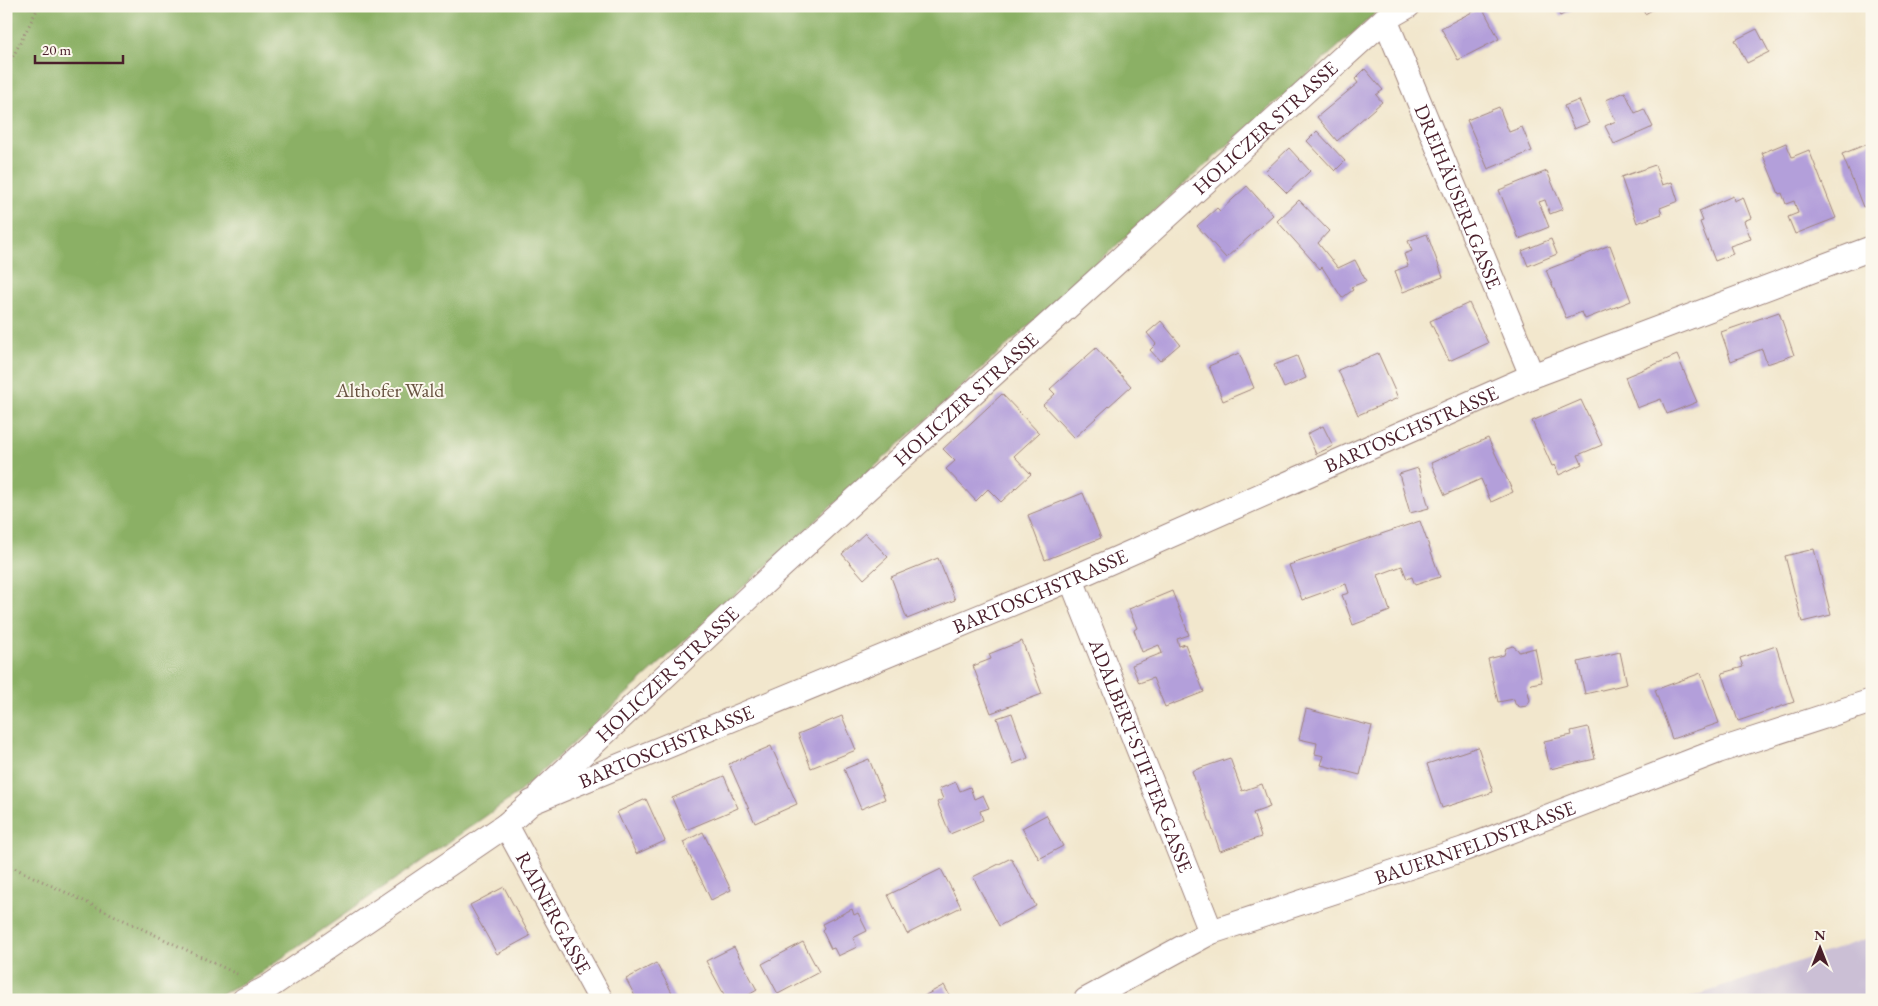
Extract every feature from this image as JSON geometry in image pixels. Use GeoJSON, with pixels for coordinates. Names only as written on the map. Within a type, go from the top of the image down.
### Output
{"type":"FeatureCollection","features":[{"type":"Feature","properties":{"kind":"street","name":"HOLICZER STRASSE"},"geometry":{"type":"LineString","coordinates":[[532,802],[783,565],[1385,19],[1408,6]]}},
{"type":"Feature","properties":{"kind":"street","name":"DREIHÄUSERLGASSE"},"geometry":{"type":"LineString","coordinates":[[1385,19],[1532,376]]}},
{"type":"Feature","properties":{"kind":"street","name":"BARTOSCHSTRASSE"},"geometry":{"type":"LineString","coordinates":[[244,1000],[270,994],[506,825],[532,802],[1072,579],[1532,376],[1872,248]]}},
{"type":"Feature","properties":{"kind":"street","name":"ADALBERT-STIFTER-GASSE"},"geometry":{"type":"LineString","coordinates":[[1072,579],[1211,932]]}},
{"type":"Feature","properties":{"kind":"street","name":"BAUERNFELDSTRASSE"},"geometry":{"type":"LineString","coordinates":[[1086,1000],[1211,932],[1464,849],[1718,751],[1872,701]]}},
{"type":"Feature","properties":{"kind":"street","name":"RAINERGASSE"},"geometry":{"type":"LineString","coordinates":[[506,825],[601,1000]]}},
{"type":"Feature","properties":{"kind":"path"},"geometry":{"type":"LineString","coordinates":[[6,70],[39,6]]}},
{"type":"Feature","properties":{"kind":"path"},"geometry":{"type":"LineString","coordinates":[[6,864],[270,994]]}},
{"type":"Feature","properties":{"kind":"shaded area"},"geometry":{"type":"Polygon","coordinates":[[[1872,937],[1872,1000],[1683,1000],[1872,937]]]}},
{"type":"Feature","properties":{"kind":"green space","name":"Althofer Wald"},"geometry":{"type":"Polygon","coordinates":[[[6,6],[1387,6],[1378,11],[1155,210],[516,795],[256,976],[210,1000],[6,1000],[6,6]]]}},
{"type":"Feature","properties":{"kind":"building"},"geometry":{"type":"Polygon","coordinates":[[[1555,6],[1579,6],[1560,16],[1555,6]]]}},
{"type":"Feature","properties":{"kind":"building"},"geometry":{"type":"Polygon","coordinates":[[[1641,6],[1659,6],[1645,14],[1641,6]]]}},
{"type":"Feature","properties":{"kind":"building"},"geometry":{"type":"Polygon","coordinates":[[[1482,7],[1499,39],[1458,60],[1441,28],[1482,7]]]}},
{"type":"Feature","properties":{"kind":"building"},"geometry":{"type":"Polygon","coordinates":[[[1757,29],[1769,52],[1747,63],[1735,40],[1757,29]]]}},
{"type":"Feature","properties":{"kind":"building"},"geometry":{"type":"Polygon","coordinates":[[[1365,69],[1383,90],[1376,95],[1382,102],[1337,141],[1317,117],[1358,83],[1355,79],[1365,69]]]}},
{"type":"Feature","properties":{"kind":"building"},"geometry":{"type":"Polygon","coordinates":[[[1625,92],[1635,113],[1644,109],[1653,127],[1614,144],[1605,126],[1616,121],[1606,100],[1625,92]]]}},
{"type":"Feature","properties":{"kind":"building"},"geometry":{"type":"Polygon","coordinates":[[[1579,100],[1589,123],[1574,129],[1564,106],[1579,100]]]}},
{"type":"Feature","properties":{"kind":"building"},"geometry":{"type":"Polygon","coordinates":[[[1499,107],[1509,132],[1522,127],[1532,151],[1488,169],[1467,120],[1499,107]]]}},
{"type":"Feature","properties":{"kind":"building"},"geometry":{"type":"Polygon","coordinates":[[[1317,131],[1345,161],[1335,171],[1307,141],[1317,131]]]}},
{"type":"Feature","properties":{"kind":"building"},"geometry":{"type":"Polygon","coordinates":[[[1872,142],[1872,204],[1863,207],[1842,154],[1872,142]]]}},
{"type":"Feature","properties":{"kind":"building"},"geometry":{"type":"Polygon","coordinates":[[[1786,143],[1792,157],[1809,150],[1836,218],[1795,234],[1788,217],[1798,213],[1794,201],[1786,204],[1782,193],[1779,194],[1762,153],[1786,143]]]}},
{"type":"Feature","properties":{"kind":"building"},"geometry":{"type":"Polygon","coordinates":[[[1289,148],[1310,171],[1287,193],[1265,171],[1289,148]]]}},
{"type":"Feature","properties":{"kind":"building"},"geometry":{"type":"Polygon","coordinates":[[[1655,165],[1662,185],[1672,182],[1678,201],[1660,208],[1662,214],[1637,223],[1621,177],[1655,165]]]}},
{"type":"Feature","properties":{"kind":"building"},"geometry":{"type":"Polygon","coordinates":[[[1547,171],[1563,209],[1550,214],[1545,200],[1539,202],[1549,227],[1519,239],[1499,190],[1547,171]]]}},
{"type":"Feature","properties":{"kind":"building"},"geometry":{"type":"Polygon","coordinates":[[[1247,186],[1273,215],[1226,258],[1197,226],[1217,208],[1220,211],[1247,186]]]}},
{"type":"Feature","properties":{"kind":"building"},"geometry":{"type":"Polygon","coordinates":[[[1733,196],[1734,201],[1743,197],[1751,218],[1744,221],[1751,239],[1730,246],[1733,254],[1715,261],[1700,222],[1703,221],[1699,211],[1733,196]]]}},
{"type":"Feature","properties":{"kind":"building"},"geometry":{"type":"Polygon","coordinates":[[[1299,200],[1329,231],[1318,243],[1338,268],[1355,260],[1366,281],[1351,287],[1353,290],[1342,298],[1322,267],[1320,269],[1277,221],[1299,200]]]}},
{"type":"Feature","properties":{"kind":"building"},"geometry":{"type":"Polygon","coordinates":[[[1427,234],[1443,277],[1403,292],[1395,271],[1408,266],[1404,254],[1412,251],[1408,241],[1427,234]]]}},
{"type":"Feature","properties":{"kind":"building"},"geometry":{"type":"Polygon","coordinates":[[[1551,239],[1557,254],[1528,266],[1522,251],[1551,239]]]}},
{"type":"Feature","properties":{"kind":"building"},"geometry":{"type":"Polygon","coordinates":[[[1610,245],[1631,301],[1585,319],[1582,312],[1566,318],[1546,270],[1610,245]]]}},
{"type":"Feature","properties":{"kind":"building"},"geometry":{"type":"Polygon","coordinates":[[[1469,303],[1488,343],[1449,361],[1430,321],[1469,303]]]}},
{"type":"Feature","properties":{"kind":"building"},"geometry":{"type":"Polygon","coordinates":[[[1779,312],[1794,355],[1767,364],[1762,349],[1731,361],[1721,332],[1779,312]]]}},
{"type":"Feature","properties":{"kind":"building"},"geometry":{"type":"Polygon","coordinates":[[[1161,321],[1180,344],[1160,361],[1150,350],[1156,344],[1147,333],[1161,321]]]}},
{"type":"Feature","properties":{"kind":"building"},"geometry":{"type":"Polygon","coordinates":[[[1096,348],[1131,386],[1074,438],[1043,405],[1055,394],[1050,389],[1096,348]]]}},
{"type":"Feature","properties":{"kind":"building"},"geometry":{"type":"Polygon","coordinates":[[[1239,353],[1254,388],[1223,401],[1209,366],[1239,353]]]}},
{"type":"Feature","properties":{"kind":"building"},"geometry":{"type":"Polygon","coordinates":[[[1378,353],[1398,398],[1358,415],[1338,370],[1378,353]]]}},
{"type":"Feature","properties":{"kind":"building"},"geometry":{"type":"Polygon","coordinates":[[[1677,355],[1697,402],[1667,414],[1661,399],[1637,408],[1625,377],[1677,355]]]}},
{"type":"Feature","properties":{"kind":"building"},"geometry":{"type":"Polygon","coordinates":[[[1297,356],[1306,378],[1284,388],[1274,365],[1297,356]]]}},
{"type":"Feature","properties":{"kind":"building"},"geometry":{"type":"Polygon","coordinates":[[[1002,394],[1039,433],[1014,456],[1031,474],[1001,502],[988,489],[976,501],[946,469],[955,461],[943,449],[1002,394]]]}},
{"type":"Feature","properties":{"kind":"building"},"geometry":{"type":"Polygon","coordinates":[[[1581,400],[1602,445],[1578,455],[1582,464],[1559,475],[1555,465],[1552,466],[1532,421],[1581,400]]]}},
{"type":"Feature","properties":{"kind":"building"},"geometry":{"type":"Polygon","coordinates":[[[1323,426],[1333,446],[1316,454],[1307,434],[1323,426]]]}},
{"type":"Feature","properties":{"kind":"building"},"geometry":{"type":"Polygon","coordinates":[[[1488,438],[1513,492],[1491,502],[1481,479],[1445,495],[1431,463],[1488,438]]]}},
{"type":"Feature","properties":{"kind":"building"},"geometry":{"type":"Polygon","coordinates":[[[1418,468],[1429,508],[1410,513],[1399,474],[1418,468]]]}},
{"type":"Feature","properties":{"kind":"building"},"geometry":{"type":"Polygon","coordinates":[[[1083,493],[1101,538],[1045,560],[1028,515],[1083,493]]]}},
{"type":"Feature","properties":{"kind":"building"},"geometry":{"type":"Polygon","coordinates":[[[1420,521],[1440,577],[1415,585],[1412,577],[1407,579],[1402,566],[1378,575],[1390,611],[1353,625],[1342,595],[1349,593],[1346,584],[1302,600],[1289,565],[1420,521]]]}},
{"type":"Feature","properties":{"kind":"building"},"geometry":{"type":"Polygon","coordinates":[[[865,533],[888,557],[864,579],[842,554],[865,533]]]}},
{"type":"Feature","properties":{"kind":"building"},"geometry":{"type":"Polygon","coordinates":[[[1814,549],[1831,615],[1802,622],[1785,556],[1814,549]]]}},
{"type":"Feature","properties":{"kind":"building"},"geometry":{"type":"Polygon","coordinates":[[[938,558],[955,600],[907,619],[891,577],[938,558]]]}},
{"type":"Feature","properties":{"kind":"building"},"geometry":{"type":"Polygon","coordinates":[[[1172,591],[1189,635],[1177,639],[1179,646],[1185,644],[1204,692],[1165,707],[1153,678],[1139,683],[1132,665],[1162,653],[1159,645],[1142,652],[1134,630],[1137,628],[1129,609],[1172,591]]]}},
{"type":"Feature","properties":{"kind":"building"},"geometry":{"type":"Polygon","coordinates":[[[1022,641],[1042,694],[991,713],[973,666],[991,659],[989,654],[1022,641]]]}},
{"type":"Feature","properties":{"kind":"building"},"geometry":{"type":"Polygon","coordinates":[[[1513,646],[1519,652],[1535,648],[1542,682],[1531,684],[1527,688],[1530,700],[1527,706],[1520,707],[1515,704],[1514,699],[1498,702],[1488,659],[1504,655],[1506,648],[1513,646]]]}},
{"type":"Feature","properties":{"kind":"building"},"geometry":{"type":"Polygon","coordinates":[[[1776,646],[1794,702],[1738,721],[1722,673],[1743,667],[1740,658],[1776,646]]]}},
{"type":"Feature","properties":{"kind":"building"},"geometry":{"type":"Polygon","coordinates":[[[1620,652],[1627,684],[1585,694],[1578,662],[1620,652]]]}},
{"type":"Feature","properties":{"kind":"building"},"geometry":{"type":"Polygon","coordinates":[[[1701,673],[1719,723],[1672,739],[1655,690],[1701,673]]]}},
{"type":"Feature","properties":{"kind":"building"},"geometry":{"type":"Polygon","coordinates":[[[1306,709],[1372,726],[1360,775],[1321,765],[1324,756],[1315,754],[1317,743],[1299,739],[1306,709]]]}},
{"type":"Feature","properties":{"kind":"building"},"geometry":{"type":"Polygon","coordinates":[[[1012,713],[1028,758],[1013,764],[997,718],[1012,713]]]}},
{"type":"Feature","properties":{"kind":"building"},"geometry":{"type":"Polygon","coordinates":[[[842,716],[856,750],[811,768],[798,734],[842,716]]]}},
{"type":"Feature","properties":{"kind":"building"},"geometry":{"type":"Polygon","coordinates":[[[1588,727],[1595,759],[1550,769],[1544,741],[1572,735],[1571,731],[1588,727]]]}},
{"type":"Feature","properties":{"kind":"building"},"geometry":{"type":"Polygon","coordinates":[[[771,746],[797,804],[755,823],[729,764],[771,746]]]}},
{"type":"Feature","properties":{"kind":"building"},"geometry":{"type":"Polygon","coordinates":[[[1478,747],[1493,792],[1442,808],[1427,764],[1478,747]]]}},
{"type":"Feature","properties":{"kind":"building"},"geometry":{"type":"Polygon","coordinates":[[[1230,758],[1242,791],[1262,784],[1270,807],[1253,813],[1261,837],[1220,851],[1192,771],[1230,758]]]}},
{"type":"Feature","properties":{"kind":"building"},"geometry":{"type":"Polygon","coordinates":[[[869,759],[885,799],[861,809],[844,769],[869,759]]]}},
{"type":"Feature","properties":{"kind":"building"},"geometry":{"type":"Polygon","coordinates":[[[724,776],[738,808],[686,830],[672,798],[724,776]]]}},
{"type":"Feature","properties":{"kind":"building"},"geometry":{"type":"Polygon","coordinates":[[[956,782],[960,791],[970,787],[974,799],[983,795],[989,808],[980,811],[983,820],[950,834],[937,802],[943,799],[939,789],[956,782]]]}},
{"type":"Feature","properties":{"kind":"building"},"geometry":{"type":"Polygon","coordinates":[[[646,799],[665,841],[636,854],[617,812],[646,799]]]}},
{"type":"Feature","properties":{"kind":"building"},"geometry":{"type":"Polygon","coordinates":[[[1046,815],[1063,846],[1039,859],[1022,828],[1046,815]]]}},
{"type":"Feature","properties":{"kind":"building"},"geometry":{"type":"Polygon","coordinates":[[[703,832],[731,890],[711,900],[683,842],[703,832]]]}},
{"type":"Feature","properties":{"kind":"building"},"geometry":{"type":"Polygon","coordinates":[[[1011,858],[1036,906],[999,926],[973,877],[1011,858]]]}},
{"type":"Feature","properties":{"kind":"building"},"geometry":{"type":"Polygon","coordinates":[[[941,869],[961,907],[907,934],[888,895],[941,869]]]}},
{"type":"Feature","properties":{"kind":"building"},"geometry":{"type":"Polygon","coordinates":[[[504,887],[530,936],[497,954],[470,905],[504,887]]]}},
{"type":"Feature","properties":{"kind":"building"},"geometry":{"type":"Polygon","coordinates":[[[852,909],[854,915],[858,913],[867,931],[853,938],[857,947],[838,956],[834,948],[831,949],[822,930],[824,928],[822,924],[852,909]]]}},
{"type":"Feature","properties":{"kind":"building"},"geometry":{"type":"Polygon","coordinates":[[[803,942],[819,972],[778,994],[762,964],[803,942]]]}},
{"type":"Feature","properties":{"kind":"building"},"geometry":{"type":"Polygon","coordinates":[[[734,947],[757,990],[740,1000],[727,1000],[706,961],[734,947]]]}},
{"type":"Feature","properties":{"kind":"building"},"geometry":{"type":"Polygon","coordinates":[[[656,963],[676,1000],[637,1000],[626,979],[656,963]]]}},
{"type":"Feature","properties":{"kind":"building"},"geometry":{"type":"Polygon","coordinates":[[[944,985],[952,1000],[917,1000],[944,985]]]}},
{"type":"Feature","properties":{"kind":"building"},"geometry":{"type":"Polygon","coordinates":[[[914,996],[917,1000],[907,1000],[914,996]]]}}]}
